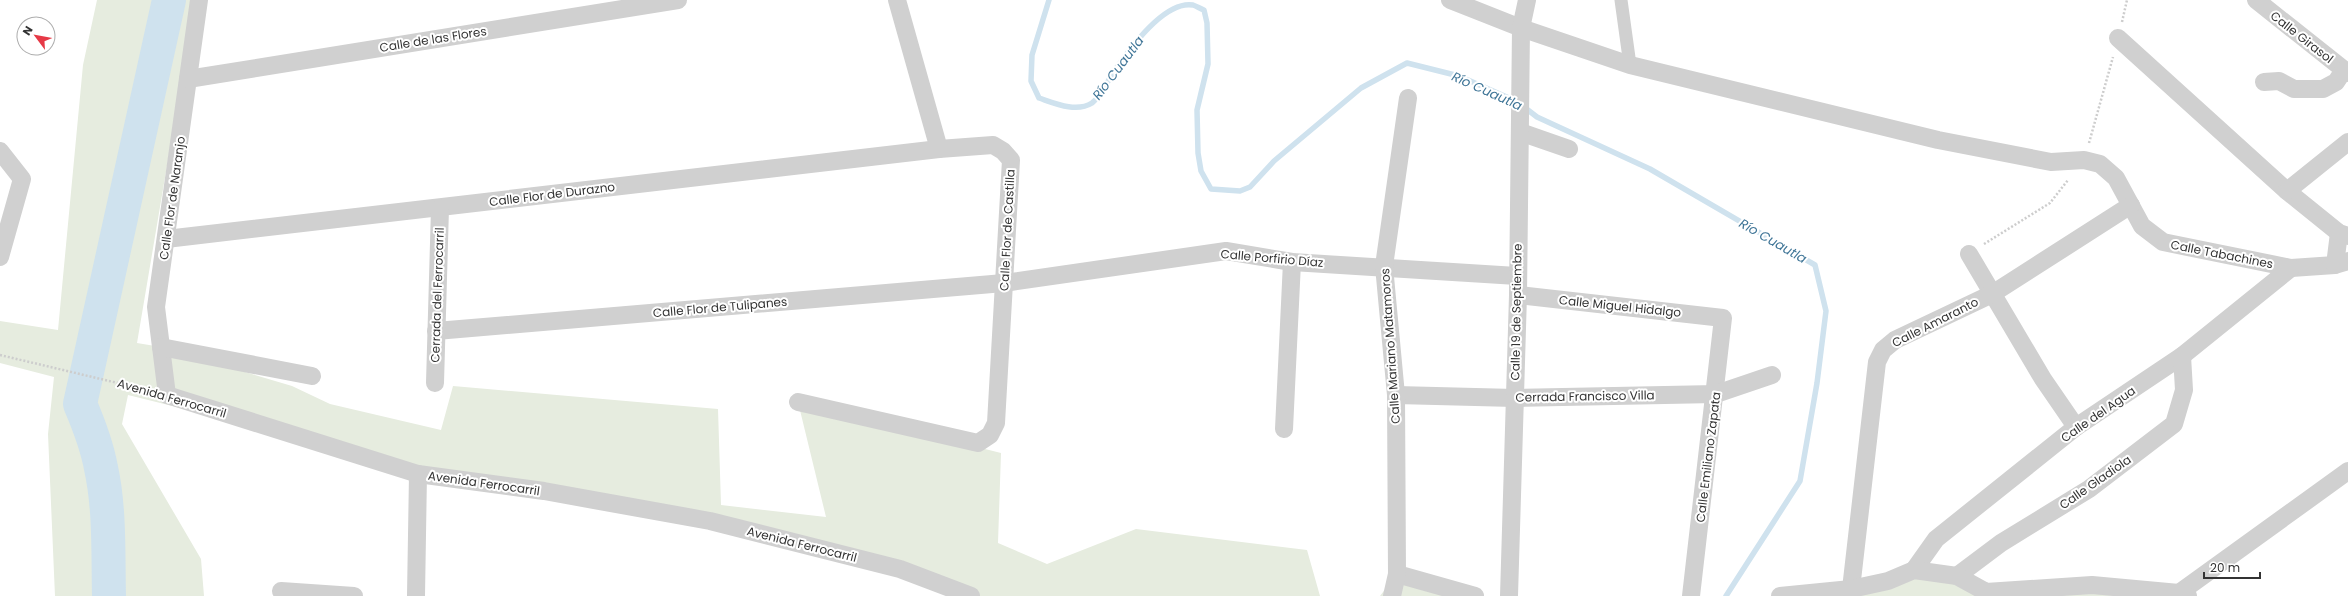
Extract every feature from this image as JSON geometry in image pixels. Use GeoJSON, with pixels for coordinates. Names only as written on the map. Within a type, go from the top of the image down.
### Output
{"type":"FeatureCollection","features":[{"type":"Feature","properties":{"kind":"street","name":"Calle Flor de Naranjo"},"geometry":{"type":"LineString","coordinates":[[167,395],[156,307],[199,0]]}},
{"type":"Feature","properties":{"kind":"street","name":"Calle de las Flores"},"geometry":{"type":"LineString","coordinates":[[188,79],[678,0]]}},
{"type":"Feature","properties":{"kind":"street"},"geometry":{"type":"LineString","coordinates":[[897,0],[939,149]]}},
{"type":"Feature","properties":{"kind":"street"},"geometry":{"type":"LineString","coordinates":[[1450,0],[1521,28],[1630,65],[1938,140],[2051,162],[2084,160]]}},
{"type":"Feature","properties":{"kind":"street","name":"Calle 19 de Septiembre"},"geometry":{"type":"LineString","coordinates":[[1509,596],[1518,295],[1517,276],[1521,28],[1526,0]]}},
{"type":"Feature","properties":{"kind":"street"},"geometry":{"type":"LineString","coordinates":[[1621,0],[1630,65]]}},
{"type":"Feature","properties":{"kind":"street","name":"Calle Girasol"},"geometry":{"type":"LineString","coordinates":[[2256,0],[2346,72]]}},
{"type":"Feature","properties":{"kind":"street","name":"Calle Tabachines"},"geometry":{"type":"LineString","coordinates":[[2084,160],[2100,164],[2116,178],[2142,226],[2163,242],[2291,268],[2342,263],[2344,235],[2287,191],[2118,38]]}},
{"type":"Feature","properties":{"kind":"street"},"geometry":{"type":"LineString","coordinates":[[2264,82],[2279,81],[2294,89],[2322,88],[2336,82],[2346,72]]}},
{"type":"Feature","properties":{"kind":"street","name":"Calle Mariano Matamoros"},"geometry":{"type":"LineString","coordinates":[[1392,596],[1397,574],[1396,395],[1384,266],[1408,98]]}},
{"type":"Feature","properties":{"kind":"street"},"geometry":{"type":"LineString","coordinates":[[1520,132],[1569,149]]}},
{"type":"Feature","properties":{"kind":"street"},"geometry":{"type":"LineString","coordinates":[[2287,191],[2348,142]]}},
{"type":"Feature","properties":{"kind":"street","name":"Calle Flor de Castilla"},"geometry":{"type":"LineString","coordinates":[[798,402],[978,443],[990,435],[996,423],[1011,160],[1003,151],[993,145],[939,149]]}},
{"type":"Feature","properties":{"kind":"street","name":"Calle Flor de Durazno"},"geometry":{"type":"LineString","coordinates":[[166,239],[939,149]]}},
{"type":"Feature","properties":{"kind":"street"},"geometry":{"type":"LineString","coordinates":[[0,150],[22,179],[1,246]]}},
{"type":"Feature","properties":{"kind":"street","name":"Calle Amaranto"},"geometry":{"type":"LineString","coordinates":[[1851,589],[1877,362],[1883,350],[1894,340],[1992,294],[2131,205]]}},
{"type":"Feature","properties":{"kind":"street","name":"Cerrada del Ferrocarril"},"geometry":{"type":"LineString","coordinates":[[435,383],[440,208]]}},
{"type":"Feature","properties":{"kind":"street","name":"Calle Porfirio Díaz"},"geometry":{"type":"LineString","coordinates":[[1004,283],[1226,251],[1292,262],[1384,266],[1517,276]]}},
{"type":"Feature","properties":{"kind":"street"},"geometry":{"type":"LineString","coordinates":[[1969,254],[2043,379],[2076,427]]}},
{"type":"Feature","properties":{"kind":"street"},"geometry":{"type":"LineString","coordinates":[[1284,429],[1292,262]]}},
{"type":"Feature","properties":{"kind":"street","name":"Calle del Agua"},"geometry":{"type":"LineString","coordinates":[[1914,570],[1936,539],[2076,427],[2182,356],[2291,268]]}},
{"type":"Feature","properties":{"kind":"street","name":"Calle Flor de Tulipanes"},"geometry":{"type":"LineString","coordinates":[[436,331],[1004,283]]}},
{"type":"Feature","properties":{"kind":"street","name":"Calle Miguel Hidalgo"},"geometry":{"type":"LineString","coordinates":[[1518,295],[1723,318]]}},
{"type":"Feature","properties":{"kind":"street","name":"Calle Emiliano Zapata"},"geometry":{"type":"LineString","coordinates":[[1691,596],[1716,394],[1723,318]]}},
{"type":"Feature","properties":{"kind":"street"},"geometry":{"type":"LineString","coordinates":[[161,346],[312,376]]}},
{"type":"Feature","properties":{"kind":"street","name":"Calle Gladiola"},"geometry":{"type":"LineString","coordinates":[[1957,576],[2001,543],[2089,489],[2174,424],[2184,390],[2182,356]]}},
{"type":"Feature","properties":{"kind":"street","name":"Cerrada Francisco Villa"},"geometry":{"type":"LineString","coordinates":[[1396,395],[1514,398],[1716,394],[1772,376]]}},
{"type":"Feature","properties":{"kind":"street","name":"Avenida Ferrocarril"},"geometry":{"type":"LineString","coordinates":[[167,395],[418,474],[544,491],[710,521],[900,569],[971,596]]}},
{"type":"Feature","properties":{"kind":"street"},"geometry":{"type":"LineString","coordinates":[[1780,596],[1851,589],[1888,580],[1914,570],[1957,576],[1986,592],[2092,585],[2184,594],[2348,470]]}},
{"type":"Feature","properties":{"kind":"street"},"geometry":{"type":"LineString","coordinates":[[416,596],[418,474]]}},
{"type":"Feature","properties":{"kind":"street"},"geometry":{"type":"LineString","coordinates":[[1397,574],[1475,596]]}},
{"type":"Feature","properties":{"kind":"street"},"geometry":{"type":"LineString","coordinates":[[281,591],[354,596]]}},
{"type":"Feature","properties":{"kind":"path"},"geometry":{"type":"LineString","coordinates":[[1969,254],[2050,203],[2084,160],[2128,0]]}},
{"type":"Feature","properties":{"kind":"path","name":"Avenida Ferrocarril"},"geometry":{"type":"LineString","coordinates":[[0,355],[11,356],[167,395]]}},
{"type":"Feature","properties":{"kind":"shaded area"},"geometry":{"type":"Polygon","coordinates":[[[97,0],[195,0],[137,343],[161,347],[292,386],[330,404],[441,430],[453,386],[718,409],[721,505],[826,517],[798,402],[1001,453],[998,543],[1047,564],[1136,529],[1307,550],[1320,596],[971,596],[657,512],[418,474],[314,441],[128,395],[122,424],[201,559],[204,596],[55,596],[48,434],[54,377],[0,363],[0,321],[58,330],[83,65],[97,0]]]}},
{"type":"Feature","properties":{"kind":"shaded area"},"geometry":{"type":"Polygon","coordinates":[[[1914,570],[1986,592],[2092,585],[2188,596],[1780,596],[1914,570]]]}},
{"type":"Feature","properties":{"kind":"shaded area"},"geometry":{"type":"Polygon","coordinates":[[[1397,574],[1475,596],[1380,596],[1397,574]]]}},
{"type":"Feature","properties":{"kind":"waterway"},"geometry":{"type":"LineString","coordinates":[[109,596],[108,532],[104,484],[95,444],[80,404],[169,0]]}},
{"type":"Feature","properties":{"kind":"waterway","name":"Río Cuautla"},"geometry":{"type":"LineString","coordinates":[[1049,0],[1032,55],[1031,81],[1039,98],[1072,107],[1086,106],[1092,103],[1100,94],[1135,43],[1158,20],[1170,11],[1181,6],[1193,5],[1204,10],[1207,23],[1208,64],[1197,110],[1198,153],[1201,171],[1211,189],[1240,191],[1250,187],[1274,161],[1361,88],[1407,63],[1459,76],[1518,102]]}},
{"type":"Feature","properties":{"kind":"waterway","name":"Río Cuautla"},"geometry":{"type":"LineString","coordinates":[[1524,107],[1537,117],[1650,169],[1815,265],[1826,311],[1817,383],[1800,481],[1726,596]]}}]}
